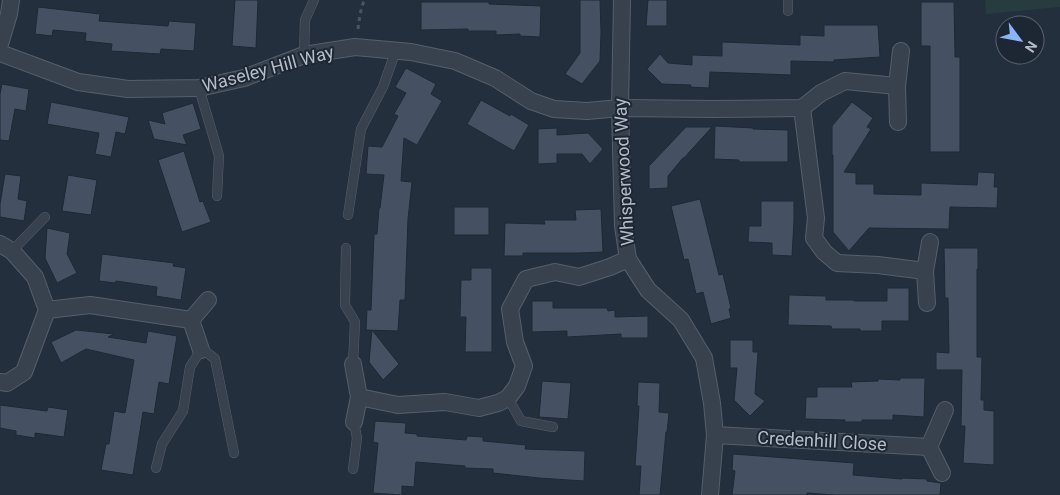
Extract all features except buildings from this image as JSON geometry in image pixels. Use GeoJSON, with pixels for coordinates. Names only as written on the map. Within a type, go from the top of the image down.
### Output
{"type":"FeatureCollection","features":[{"type":"Feature","properties":{"kind":"street"},"geometry":{"type":"LineString","coordinates":[[0,44],[12,0]]}},
{"type":"Feature","properties":{"kind":"street","name":"Whisperwood Way"},"geometry":{"type":"LineString","coordinates":[[622,0],[620,108],[623,226],[628,258],[648,290],[681,320],[704,358],[712,403],[715,435],[710,495]]}},
{"type":"Feature","properties":{"kind":"street","name":"Waseley Hill Way"},"geometry":{"type":"LineString","coordinates":[[0,53],[78,82],[128,89],[199,88],[244,78],[304,55],[355,47],[412,52],[455,61],[495,78],[532,101],[554,109],[587,111],[620,108],[802,108]]}},
{"type":"Feature","properties":{"kind":"street"},"geometry":{"type":"LineString","coordinates":[[898,122],[897,86],[901,51]]}},
{"type":"Feature","properties":{"kind":"street"},"geometry":{"type":"LineString","coordinates":[[897,86],[845,81],[821,93],[802,108],[816,218],[814,238],[824,252],[837,263],[878,265],[924,271]]}},
{"type":"Feature","properties":{"kind":"street"},"geometry":{"type":"LineString","coordinates":[[927,303],[924,271],[930,242]]}},
{"type":"Feature","properties":{"kind":"street"},"geometry":{"type":"LineString","coordinates":[[0,382],[7,383],[24,372],[46,310],[35,277],[6,247]]}},
{"type":"Feature","properties":{"kind":"street"},"geometry":{"type":"LineString","coordinates":[[359,397],[398,405],[446,402],[479,408],[508,398],[517,386],[524,366],[516,342],[510,309],[526,279],[555,272],[580,277],[628,258]]}},
{"type":"Feature","properties":{"kind":"street"},"geometry":{"type":"LineString","coordinates":[[191,320],[208,300]]}},
{"type":"Feature","properties":{"kind":"street"},"geometry":{"type":"LineString","coordinates":[[46,310],[90,305],[191,320]]}},
{"type":"Feature","properties":{"kind":"street"},"geometry":{"type":"LineString","coordinates":[[191,320],[200,348]]}},
{"type":"Feature","properties":{"kind":"street"},"geometry":{"type":"LineString","coordinates":[[353,364],[359,397],[354,422]]}},
{"type":"Feature","properties":{"kind":"street"},"geometry":{"type":"LineString","coordinates":[[942,473],[929,447],[945,410]]}},
{"type":"Feature","properties":{"kind":"street","name":"Credenhill Close"},"geometry":{"type":"LineString","coordinates":[[715,435],[929,447]]}},
{"type":"Feature","properties":{"kind":"lane"},"geometry":{"type":"LineString","coordinates":[[304,55],[305,20],[314,0]]}},
{"type":"Feature","properties":{"kind":"lane"},"geometry":{"type":"LineString","coordinates":[[788,0],[788,11]]}},
{"type":"Feature","properties":{"kind":"lane"},"geometry":{"type":"LineString","coordinates":[[348,215],[361,129],[383,87],[396,50]]}},
{"type":"Feature","properties":{"kind":"lane"},"geometry":{"type":"LineString","coordinates":[[199,88],[219,156],[217,196]]}},
{"type":"Feature","properties":{"kind":"lane"},"geometry":{"type":"LineString","coordinates":[[6,247],[45,218]]}},
{"type":"Feature","properties":{"kind":"lane"},"geometry":{"type":"LineString","coordinates":[[346,248],[345,305],[355,322],[353,364]]}},
{"type":"Feature","properties":{"kind":"lane"},"geometry":{"type":"LineString","coordinates":[[156,468],[162,444],[183,410],[190,367],[200,348],[215,359],[234,453]]}},
{"type":"Feature","properties":{"kind":"lane"},"geometry":{"type":"LineString","coordinates":[[508,398],[521,421],[553,427]]}},
{"type":"Feature","properties":{"kind":"lane"},"geometry":{"type":"LineString","coordinates":[[354,422],[357,438],[354,469]]}},
{"type":"Feature","properties":{"kind":"path"},"geometry":{"type":"LineString","coordinates":[[355,47],[364,0]]}},
{"type":"Feature","properties":{"kind":"green space"},"geometry":{"type":"Polygon","coordinates":[[[985,0],[1060,0],[1060,7],[986,14],[985,0]]]}}]}
